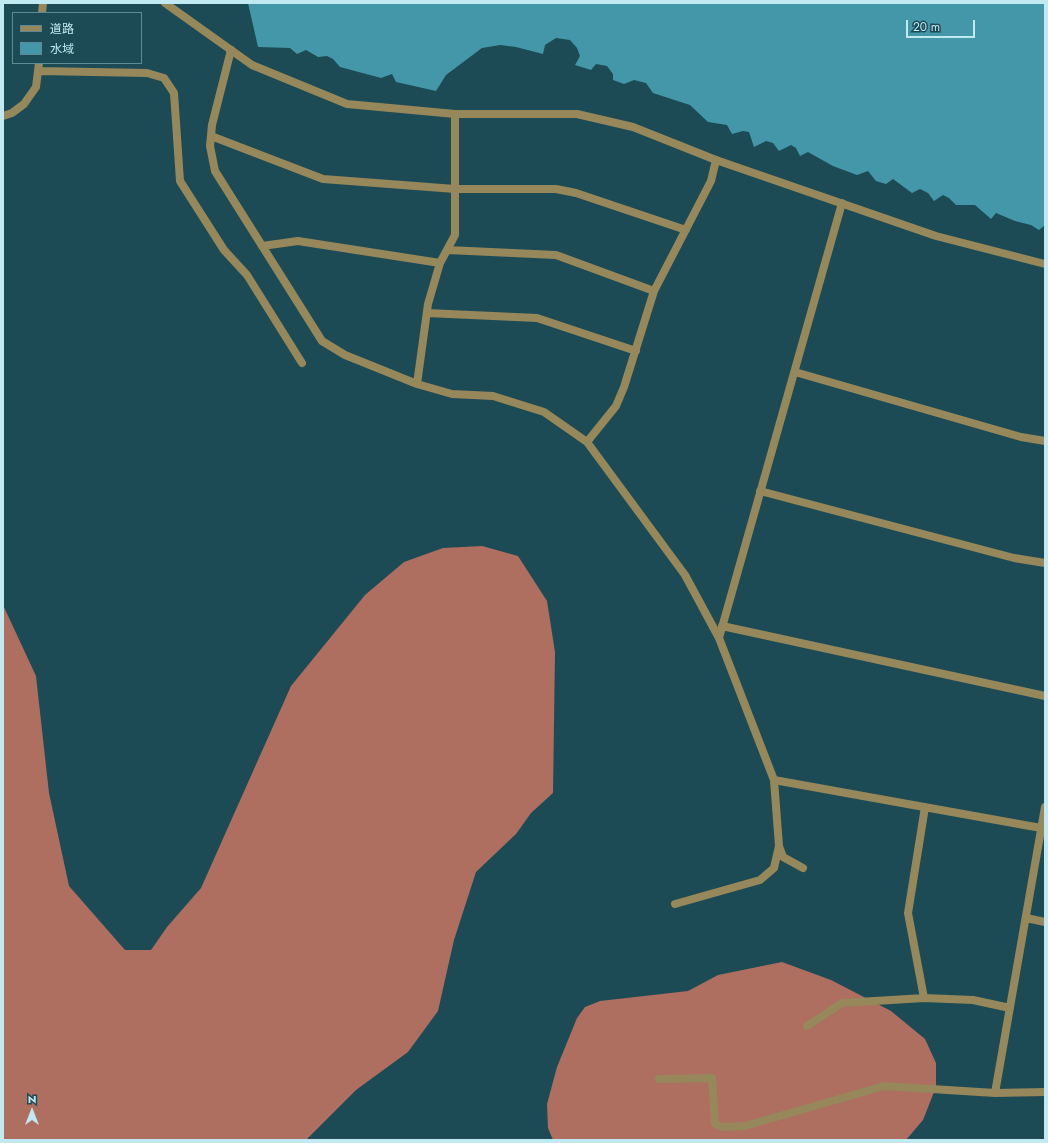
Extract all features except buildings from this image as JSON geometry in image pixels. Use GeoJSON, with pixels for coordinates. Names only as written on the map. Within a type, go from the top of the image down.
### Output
{"type":"FeatureCollection","features":[{"type":"Feature","properties":{"kind":"street"},"geometry":{"type":"LineString","coordinates":[[165,3],[252,65],[346,104],[455,114],[577,114],[633,127],[716,160],[936,236],[1045,264]]}},
{"type":"Feature","properties":{"kind":"street"},"geometry":{"type":"LineString","coordinates":[[231,50],[212,125],[210,146],[215,171],[322,341],[345,355],[417,384],[452,394],[493,396],[544,412],[587,442],[685,575],[719,638],[774,780],[780,846],[783,857],[803,868]]}},
{"type":"Feature","properties":{"kind":"street"},"geometry":{"type":"LineString","coordinates":[[3,116],[12,113],[24,104],[36,87],[39,67],[147,73],[164,78],[174,93],[180,181],[224,250],[247,275],[302,362]]}},
{"type":"Feature","properties":{"kind":"street"},"geometry":{"type":"LineString","coordinates":[[417,384],[427,313],[440,263],[455,234],[455,114]]}},
{"type":"Feature","properties":{"kind":"street"},"geometry":{"type":"LineString","coordinates":[[211,136],[323,179],[455,189],[556,189],[576,193],[686,230]]}},
{"type":"Feature","properties":{"kind":"street"},"geometry":{"type":"LineString","coordinates":[[587,442],[616,406],[636,351],[654,291],[711,181],[716,160]]}},
{"type":"Feature","properties":{"kind":"street"},"geometry":{"type":"LineString","coordinates":[[719,638],[842,203]]}},
{"type":"Feature","properties":{"kind":"street"},"geometry":{"type":"LineString","coordinates":[[262,246],[298,241],[440,263]]}},
{"type":"Feature","properties":{"kind":"street"},"geometry":{"type":"LineString","coordinates":[[447,250],[556,255],[654,291]]}},
{"type":"Feature","properties":{"kind":"street"},"geometry":{"type":"LineString","coordinates":[[427,313],[537,318],[636,351]]}},
{"type":"Feature","properties":{"kind":"street"},"geometry":{"type":"LineString","coordinates":[[795,372],[1021,437],[1045,441]]}},
{"type":"Feature","properties":{"kind":"street"},"geometry":{"type":"LineString","coordinates":[[760,491],[1014,558],[1045,563]]}},
{"type":"Feature","properties":{"kind":"street"},"geometry":{"type":"LineString","coordinates":[[722,626],[1045,696]]}},
{"type":"Feature","properties":{"kind":"street"},"geometry":{"type":"LineString","coordinates":[[774,780],[1041,828]]}},
{"type":"Feature","properties":{"kind":"street"},"geometry":{"type":"LineString","coordinates":[[924,998],[908,913],[925,807]]}},
{"type":"Feature","properties":{"kind":"street"},"geometry":{"type":"LineString","coordinates":[[995,1093],[1045,807]]}},
{"type":"Feature","properties":{"kind":"street"},"geometry":{"type":"LineString","coordinates":[[675,904],[760,880],[774,868],[780,846]]}},
{"type":"Feature","properties":{"kind":"street"},"geometry":{"type":"LineString","coordinates":[[1026,918],[1045,922]]}},
{"type":"Feature","properties":{"kind":"street"},"geometry":{"type":"LineString","coordinates":[[807,1026],[842,1003],[924,998],[973,1000],[1010,1008]]}},
{"type":"Feature","properties":{"kind":"street"},"geometry":{"type":"LineString","coordinates":[[658,1079],[712,1078],[715,1124],[724,1127],[745,1126],[884,1086],[995,1093],[1045,1092]]}},
{"type":"Feature","properties":{"kind":"shaded area"},"geometry":{"type":"Polygon","coordinates":[[[482,546],[518,556],[547,601],[555,652],[553,793],[531,813],[516,834],[476,872],[454,940],[438,1011],[408,1052],[356,1090],[306,1140],[3,1140],[3,605],[36,676],[49,793],[69,886],[125,950],[151,950],[167,927],[201,888],[291,686],[365,595],[404,562],[443,548],[482,546]]]}},
{"type":"Feature","properties":{"kind":"shaded area"},"geometry":{"type":"Polygon","coordinates":[[[782,962],[831,980],[891,1011],[925,1039],[936,1063],[936,1087],[923,1120],[906,1140],[553,1140],[548,1128],[547,1104],[557,1067],[577,1018],[585,1007],[600,1001],[688,991],[718,975],[782,962]]]}},
{"type":"Feature","properties":{"kind":"water"},"geometry":{"type":"Polygon","coordinates":[[[248,3],[1045,3],[1045,225],[1039,230],[1031,225],[1015,221],[996,213],[991,219],[975,205],[956,205],[949,198],[943,195],[934,201],[928,193],[920,189],[912,193],[893,179],[886,184],[876,181],[868,171],[857,175],[833,166],[808,152],[800,156],[796,148],[791,145],[779,151],[773,143],[766,141],[754,147],[749,132],[743,131],[732,134],[727,125],[708,122],[690,105],[653,93],[646,83],[634,80],[624,84],[613,80],[613,74],[607,66],[596,64],[591,70],[575,65],[580,56],[577,48],[570,40],[556,38],[545,45],[543,54],[516,47],[500,45],[482,48],[446,75],[436,91],[396,82],[392,74],[381,78],[340,67],[333,59],[327,56],[318,57],[306,50],[297,54],[290,48],[258,47],[248,3]]]}}]}
